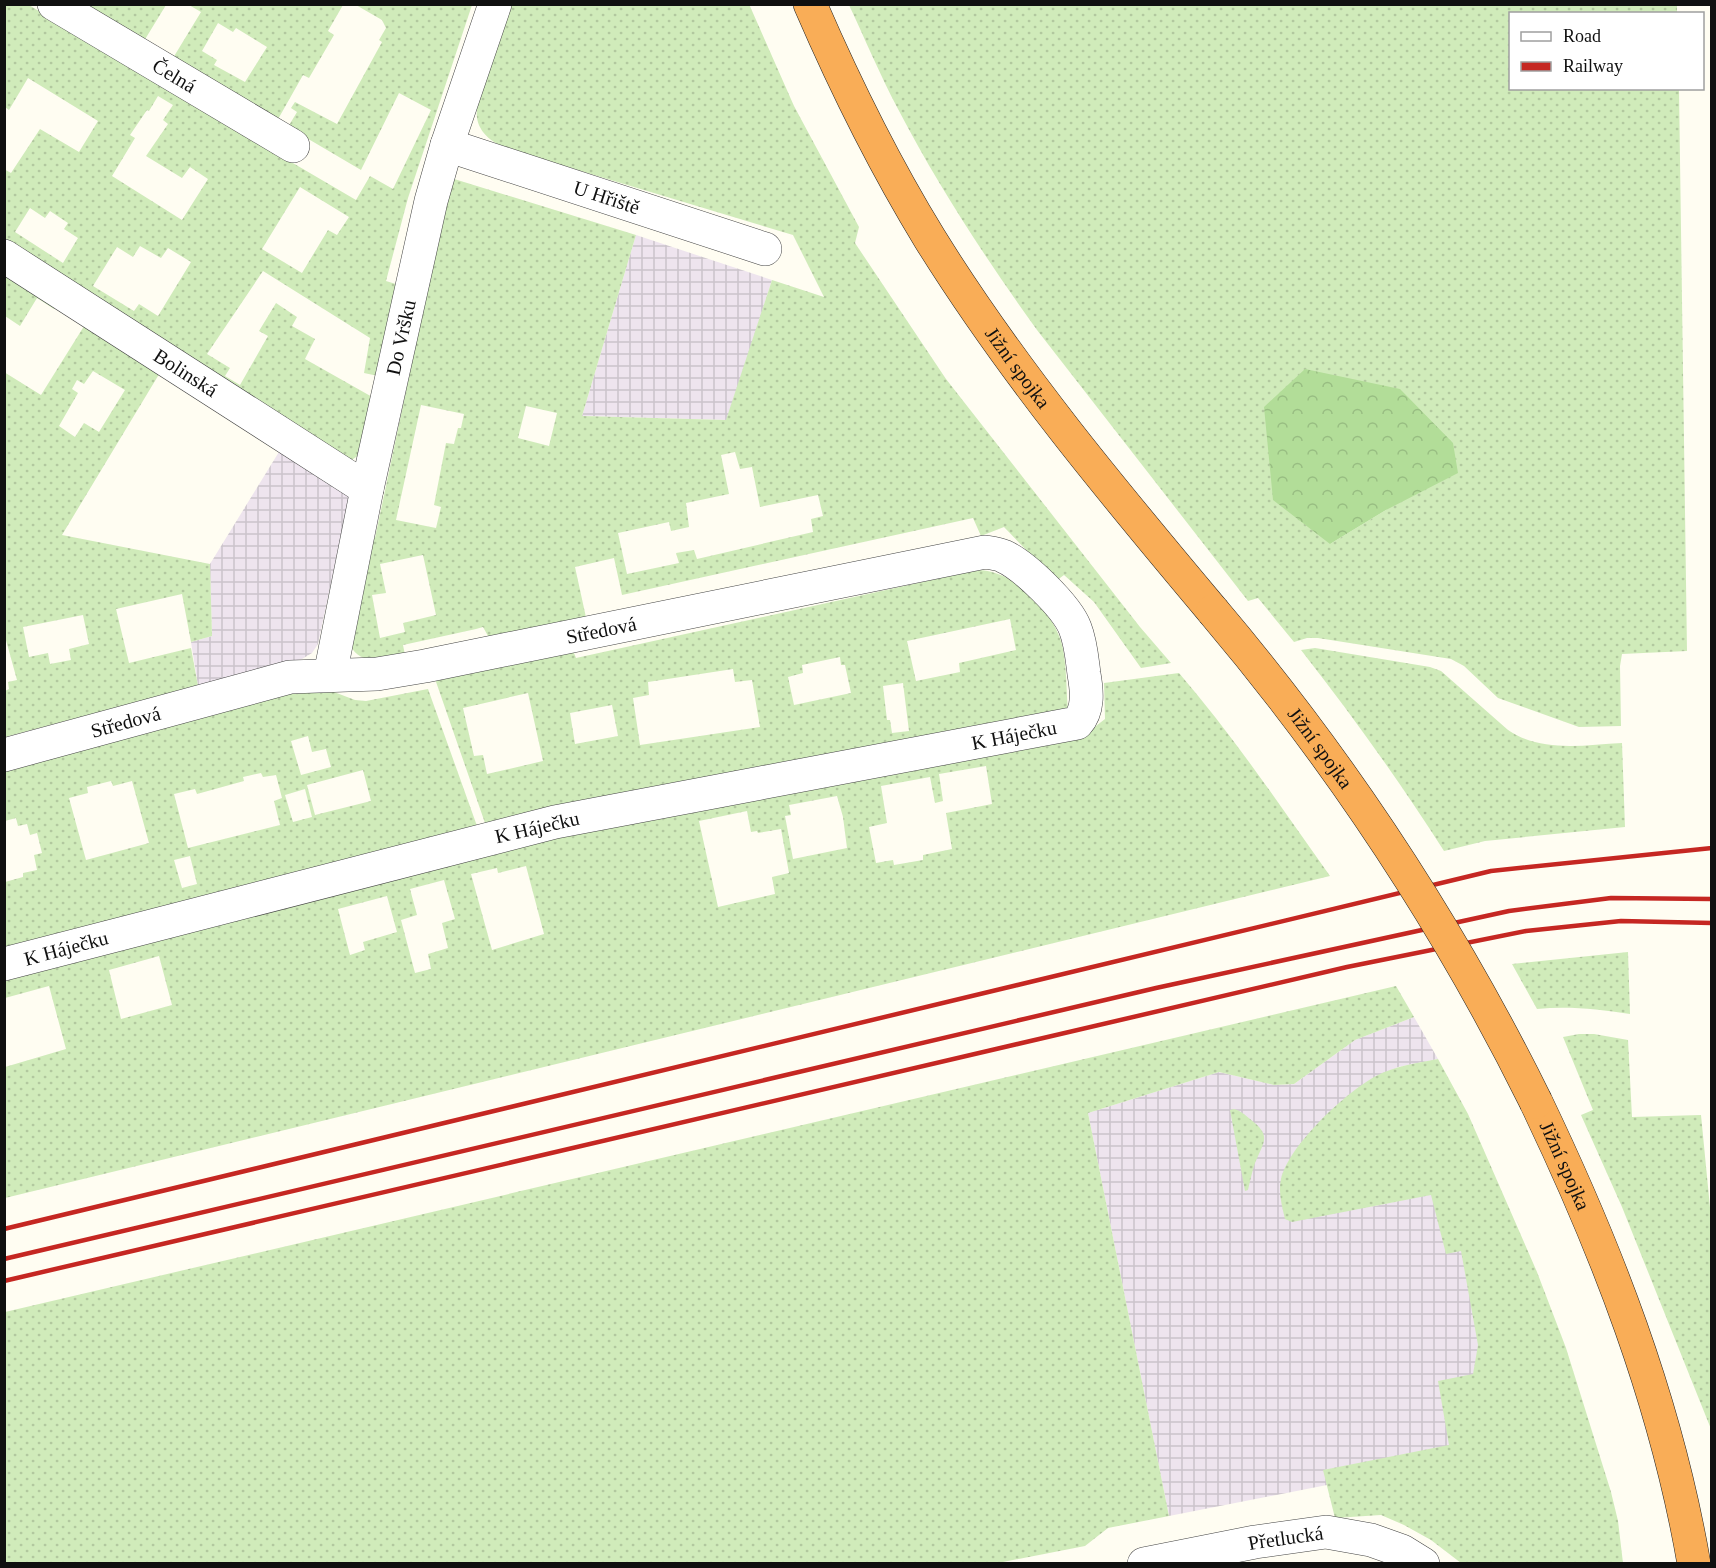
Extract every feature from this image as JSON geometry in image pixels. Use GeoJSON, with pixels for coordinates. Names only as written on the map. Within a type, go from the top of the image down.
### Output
{"type":"FeatureCollection","features":[{"type":"Feature","properties":{"kind":"highway","name":"Jižní spojka"},"geometry":{"type":"LineString","coordinates":[[810,4],[835,62],[871,134],[931,239],[987,324],[1108,484],[1304,724],[1365,808],[1473,982],[1536,1102],[1600,1243],[1639,1347],[1670,1453],[1694,1563]]}},
{"type":"Feature","properties":{"kind":"street","name":"Čelná"},"geometry":{"type":"LineString","coordinates":[[54,4],[293,146]]}},
{"type":"Feature","properties":{"kind":"street","name":"Do Vršku"},"geometry":{"type":"LineString","coordinates":[[330,675],[367,489],[431,201],[447,145],[495,4]]}},
{"type":"Feature","properties":{"kind":"street","name":"U Hřiště"},"geometry":{"type":"LineString","coordinates":[[447,145],[765,249]]}},
{"type":"Feature","properties":{"kind":"street","name":"Bolinská"},"geometry":{"type":"LineString","coordinates":[[4,256],[367,489]]}},
{"type":"Feature","properties":{"kind":"street","name":"Středová"},"geometry":{"type":"LineString","coordinates":[[4,755],[290,677],[377,674],[425,666],[985,552],[1011,560],[1051,595],[1074,626],[1085,680],[1086,705],[1084,716],[1077,723]]}},
{"type":"Feature","properties":{"kind":"street","name":"K Háječku"},"geometry":{"type":"LineString","coordinates":[[4,964],[555,822],[1077,723]]}},
{"type":"Feature","properties":{"kind":"street","name":"Přetlucká"},"geometry":{"type":"LineString","coordinates":[[1144,1563],[1256,1542],[1326,1532],[1371,1540],[1402,1551],[1424,1563]]}},
{"type":"Feature","properties":{"kind":"shaded area"},"geometry":{"type":"Polygon","coordinates":[[[636,235],[772,280],[727,420],[582,416],[636,235]]]}},
{"type":"Feature","properties":{"kind":"shaded area"},"geometry":{"type":"Polygon","coordinates":[[[282,447],[351,489],[318,644],[312,653],[302,659],[198,686],[191,642],[212,636],[210,564],[282,447]]]}},
{"type":"Feature","properties":{"kind":"shaded area"},"geometry":{"type":"Polygon","coordinates":[[[1414,1017],[1438,1059],[1398,1067],[1337,1105],[1301,1143],[1288,1162],[1370,1207],[1431,1194],[1467,1219],[1492,1329],[1467,1446],[1324,1470],[1327,1485],[1169,1516],[1088,1113],[1219,1072],[1274,1085],[1294,1084],[1355,1040],[1414,1017]]]}},
{"type":"Feature","properties":{"kind":"green space"},"geometry":{"type":"Polygon","coordinates":[[[749,4],[794,106],[859,227],[855,243],[946,379],[1140,627],[1171,663],[1141,668],[1094,602],[1064,575],[1056,581],[1004,527],[981,536],[973,518],[622,595],[614,558],[575,567],[587,622],[492,643],[483,627],[403,645],[405,655],[382,659],[367,659],[355,652],[350,645],[370,538],[375,538],[451,178],[636,235],[582,416],[726,420],[772,280],[824,297],[793,235],[508,149],[488,137],[477,120],[478,104],[510,5],[749,4]],[[421,405],[396,520],[436,528],[441,507],[434,505],[446,443],[454,444],[464,414],[421,405]],[[526,406],[518,438],[549,446],[557,413],[526,406]],[[735,452],[721,455],[729,494],[686,503],[689,527],[671,531],[669,522],[618,533],[627,574],[679,563],[676,553],[694,550],[697,559],[813,532],[811,519],[823,516],[818,495],[760,507],[752,467],[740,469],[735,452]],[[423,555],[380,564],[386,593],[372,595],[380,638],[405,632],[403,623],[436,615],[423,555]]]}},
{"type":"Feature","properties":{"kind":"green space"},"geometry":{"type":"Polygon","coordinates":[[[5,5],[29,5],[161,86],[356,200],[370,176],[393,189],[431,110],[399,93],[361,170],[288,127],[297,112],[291,108],[295,102],[337,124],[382,42],[379,40],[386,28],[382,20],[356,5],[472,5],[408,198],[386,281],[399,285],[378,376],[364,373],[370,338],[263,271],[207,354],[230,368],[225,376],[240,385],[268,336],[259,331],[276,303],[297,317],[292,326],[315,339],[305,359],[374,398],[359,455],[350,461],[5,239],[4,169],[11,173],[40,129],[79,152],[98,121],[28,78],[9,110],[5,107],[5,5]],[[158,96],[149,111],[147,110],[130,135],[135,138],[112,176],[182,220],[208,179],[190,167],[182,178],[146,156],[168,124],[163,120],[173,105],[158,96]],[[300,187],[262,249],[302,273],[328,230],[337,235],[349,217],[300,187]],[[30,208],[15,232],[63,263],[78,238],[64,229],[68,223],[50,211],[45,218],[30,208]],[[140,246],[133,257],[117,247],[93,286],[134,311],[139,304],[158,316],[191,262],[168,248],[161,258],[140,246]]]}},
{"type":"Feature","properties":{"kind":"green space"},"geometry":{"type":"Polygon","coordinates":[[[83,5],[166,5],[144,41],[83,5]]]}},
{"type":"Feature","properties":{"kind":"green space"},"geometry":{"type":"Polygon","coordinates":[[[189,5],[343,5],[328,31],[334,35],[309,78],[303,75],[277,121],[173,58],[201,12],[189,5]],[[218,23],[202,51],[217,60],[214,65],[245,82],[267,47],[236,28],[233,32],[218,23]]]}},
{"type":"Feature","properties":{"kind":"green space"},"geometry":{"type":"Polygon","coordinates":[[[849,5],[1677,5],[1677,12],[1509,12],[1509,90],[1679,90],[1687,651],[1622,654],[1620,666],[1621,726],[1579,727],[1498,698],[1464,666],[1451,659],[1318,638],[1307,638],[1294,642],[1258,598],[1248,601],[1037,330],[963,222],[891,96],[849,5]],[[1453,443],[1330,544],[1386,510],[1453,443]]]}},
{"type":"Feature","properties":{"kind":"green space"},"geometry":{"type":"Polygon","coordinates":[[[5,272],[56,305],[54,309],[37,298],[20,326],[5,316],[5,272]]]}},
{"type":"Feature","properties":{"kind":"green space"},"geometry":{"type":"Polygon","coordinates":[[[86,323],[161,371],[62,535],[210,564],[212,636],[191,642],[182,594],[116,609],[129,663],[191,648],[198,686],[5,737],[5,691],[9,689],[8,682],[17,680],[4,633],[4,372],[41,395],[86,323]],[[93,371],[84,384],[77,380],[72,389],[78,393],[59,426],[75,437],[84,423],[99,432],[125,390],[93,371]],[[83,615],[23,627],[29,657],[48,653],[50,664],[71,660],[69,649],[89,644],[83,615]]]}},
{"type":"Feature","properties":{"kind":"green space"},"geometry":{"type":"Polygon","coordinates":[[[1305,369],[1400,389],[1453,443],[1458,473],[1386,510],[1330,544],[1273,500],[1264,407],[1305,369]]]}},
{"type":"Feature","properties":{"kind":"green space"},"geometry":{"type":"Polygon","coordinates":[[[977,570],[1004,576],[1016,584],[1039,604],[1056,628],[1063,649],[1068,711],[485,823],[434,676],[572,648],[576,658],[977,570]],[[1010,619],[907,641],[916,681],[960,672],[959,663],[1016,650],[1010,619]],[[840,657],[802,665],[803,673],[788,677],[794,705],[851,693],[845,665],[841,665],[840,657]],[[733,669],[648,682],[649,695],[633,698],[640,745],[760,727],[752,680],[735,682],[733,669]],[[903,683],[883,686],[887,720],[890,720],[892,733],[909,731],[903,683]],[[528,693],[463,708],[474,756],[483,755],[487,774],[543,761],[528,693]],[[612,705],[570,713],[575,744],[618,736],[612,705]]]}},
{"type":"Feature","properties":{"kind":"green space"},"geometry":{"type":"Polygon","coordinates":[[[1315,648],[1430,667],[1441,671],[1508,730],[1534,742],[1563,746],[1622,743],[1625,827],[1485,841],[1444,851],[1375,749],[1301,650],[1315,648]]]}},
{"type":"Feature","properties":{"kind":"green space"},"geometry":{"type":"Polygon","coordinates":[[[1179,673],[1238,747],[1330,876],[5,1198],[5,1067],[66,1049],[49,986],[5,998],[5,981],[467,857],[1092,729],[1105,719],[1104,683],[1179,673]],[[986,766],[939,774],[943,801],[935,803],[930,777],[881,786],[887,823],[869,827],[876,863],[893,860],[894,865],[923,860],[923,855],[952,849],[946,813],[992,804],[986,766]],[[837,796],[789,805],[791,815],[785,816],[793,859],[847,848],[843,817],[837,796]],[[747,811],[699,821],[718,907],[775,894],[772,877],[789,873],[781,829],[751,832],[747,811]],[[526,866],[498,873],[497,868],[471,874],[492,950],[544,934],[526,866]],[[444,880],[410,889],[417,915],[401,920],[415,973],[431,969],[428,954],[448,948],[442,923],[455,919],[444,880]],[[387,896],[338,909],[350,955],[365,950],[363,942],[397,932],[387,896]],[[159,956],[109,970],[121,1019],[172,1005],[159,956]]]}},
{"type":"Feature","properties":{"kind":"green space"},"geometry":{"type":"Polygon","coordinates":[[[428,689],[477,826],[5,951],[5,882],[23,877],[23,873],[37,870],[34,855],[42,853],[37,833],[30,835],[27,824],[18,826],[16,818],[5,821],[5,766],[279,694],[334,692],[355,700],[366,701],[428,689]],[[308,736],[291,741],[301,775],[331,767],[326,749],[312,752],[308,736]],[[363,770],[307,785],[315,815],[371,801],[363,770]],[[261,773],[243,777],[244,781],[197,794],[195,789],[174,794],[188,848],[280,825],[274,801],[282,798],[276,775],[263,777],[261,773]],[[111,781],[87,787],[88,793],[69,798],[86,860],[149,843],[132,781],[113,786],[111,781]],[[305,789],[285,795],[293,822],[312,817],[305,789]],[[190,856],[174,860],[182,888],[197,884],[190,856]]]}},
{"type":"Feature","properties":{"kind":"green space"},"geometry":{"type":"Polygon","coordinates":[[[1628,952],[1630,1014],[1583,1008],[1537,1009],[1512,964],[1628,952]]]}},
{"type":"Feature","properties":{"kind":"green space"},"geometry":{"type":"Polygon","coordinates":[[[1396,986],[1414,1017],[1355,1040],[1294,1084],[1274,1085],[1219,1072],[1088,1113],[1169,1516],[1108,1528],[1085,1546],[998,1563],[5,1563],[5,1312],[1396,986]]]}},
{"type":"Feature","properties":{"kind":"green space"},"geometry":{"type":"Polygon","coordinates":[[[1594,1034],[1628,1040],[1632,1117],[1701,1115],[1712,1228],[1711,1429],[1622,1207],[1581,1115],[1593,1110],[1563,1037],[1594,1034]]]}},
{"type":"Feature","properties":{"kind":"green space"},"geometry":{"type":"Polygon","coordinates":[[[1438,1059],[1468,1114],[1537,1272],[1566,1348],[1611,1492],[1618,1521],[1623,1563],[1461,1563],[1431,1540],[1381,1515],[1335,1518],[1323,1470],[1449,1445],[1438,1381],[1473,1374],[1478,1345],[1461,1251],[1446,1254],[1431,1195],[1292,1222],[1285,1219],[1280,1194],[1281,1179],[1286,1165],[1307,1136],[1350,1094],[1383,1073],[1406,1065],[1438,1059]]]}},
{"type":"Feature","properties":{"kind":"green space"},"geometry":{"type":"Polygon","coordinates":[[[1234,1109],[1243,1113],[1257,1125],[1264,1135],[1248,1190],[1245,1191],[1230,1110],[1234,1109]]]}},
{"type":"Feature","properties":{"kind":"railway"},"geometry":{"type":"LineString","coordinates":[[4,1229],[1491,871],[1712,848]]}},
{"type":"Feature","properties":{"kind":"railway"},"geometry":{"type":"LineString","coordinates":[[4,1259],[1156,988],[1509,911],[1611,898],[1712,899]]}},
{"type":"Feature","properties":{"kind":"railway"},"geometry":{"type":"LineString","coordinates":[[4,1281],[1347,967],[1526,931],[1621,921],[1712,923]]}}]}
